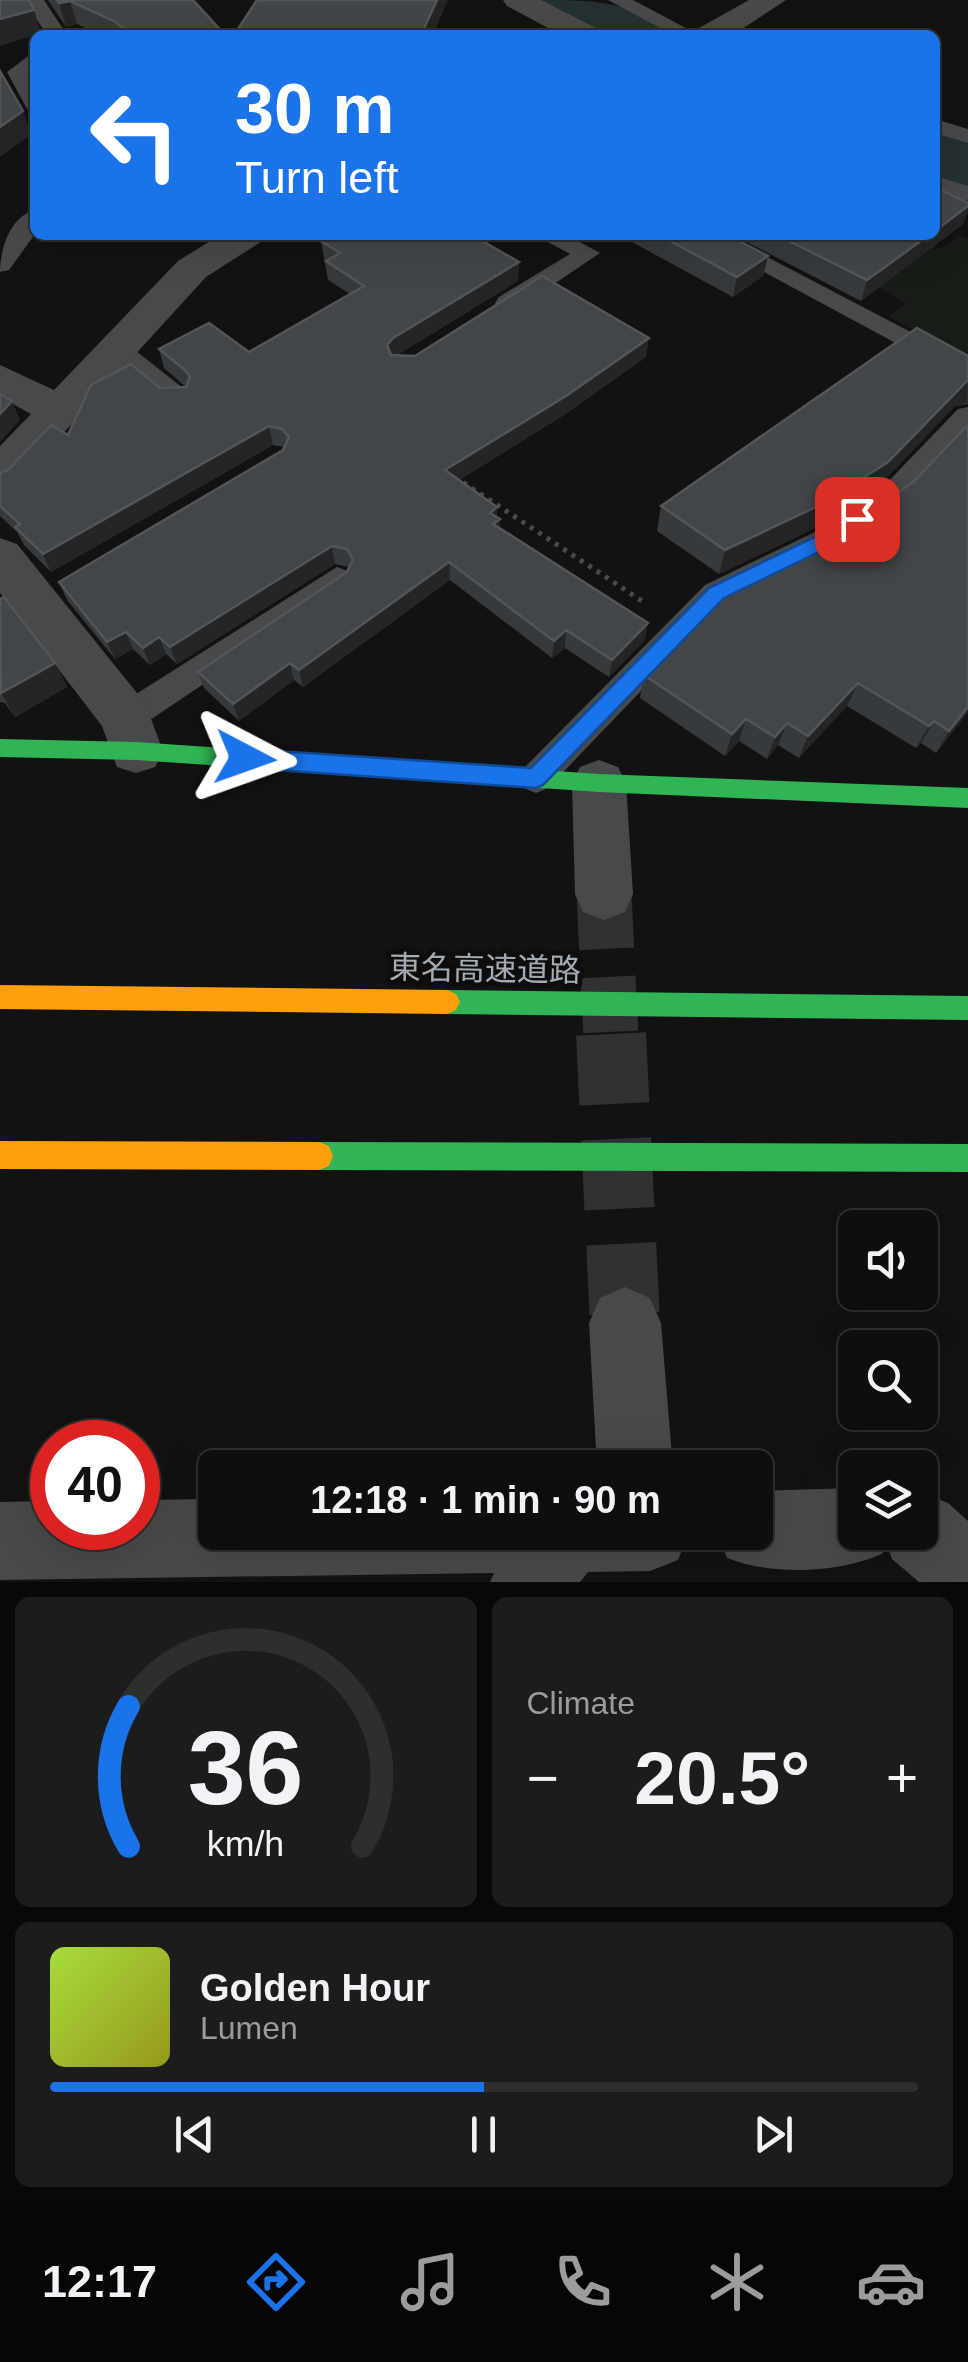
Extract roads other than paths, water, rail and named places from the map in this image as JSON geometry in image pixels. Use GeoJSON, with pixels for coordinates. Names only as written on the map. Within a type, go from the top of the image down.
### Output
{"type":"FeatureCollection","features":[{"type":"Feature","properties":{"kind":"main road"},"geometry":{"type":"LineString","coordinates":[[0,748],[131,735],[536,778],[968,798]]}},
{"type":"Feature","properties":{"kind":"main road","name":"東名高速道路"},"geometry":{"type":"LineString","coordinates":[[0,997],[968,1008]]}},
{"type":"Feature","properties":{"kind":"main road"},"geometry":{"type":"LineString","coordinates":[[0,1155],[968,1158]]}},
{"type":"Feature","properties":{"kind":"street"},"geometry":{"type":"LineString","coordinates":[[518,0],[575,30]]}},
{"type":"Feature","properties":{"kind":"street"},"geometry":{"type":"LineString","coordinates":[[719,30],[771,0]]}},
{"type":"Feature","properties":{"kind":"street"},"geometry":{"type":"LineString","coordinates":[[0,474],[192,269],[238,240]]}},
{"type":"Feature","properties":{"kind":"street"},"geometry":{"type":"LineString","coordinates":[[0,379],[60,411]]}},
{"type":"Feature","properties":{"kind":"street"},"geometry":{"type":"LineString","coordinates":[[0,556],[48,592],[131,735]]}},
{"type":"Feature","properties":{"kind":"street"},"geometry":{"type":"LineString","coordinates":[[599,782],[604,894]]}},
{"type":"Feature","properties":{"kind":"street"},"geometry":{"type":"LineString","coordinates":[[625,1323],[633,1450]]}},
{"type":"Feature","properties":{"kind":"street"},"geometry":{"type":"LineString","coordinates":[[773,1529],[838,1528]]}},
{"type":"Feature","properties":{"kind":"street"},"geometry":{"type":"LineString","coordinates":[[0,1541],[198,1542]]}},
{"type":"Feature","properties":{"kind":"street"},"geometry":{"type":"LineString","coordinates":[[938,1547],[968,1572]]}},
{"type":"Feature","properties":{"kind":"lane"},"geometry":{"type":"LineString","coordinates":[[34,0],[54,30]]}},
{"type":"Feature","properties":{"kind":"lane"},"geometry":{"type":"LineString","coordinates":[[618,0],[680,30]]}},
{"type":"Feature","properties":{"kind":"lane"},"geometry":{"type":"LineString","coordinates":[[30,61],[17,72],[30,95]]}},
{"type":"Feature","properties":{"kind":"lane"},"geometry":{"type":"LineString","coordinates":[[940,128],[968,136]]}},
{"type":"Feature","properties":{"kind":"lane"},"geometry":{"type":"LineString","coordinates":[[940,185],[968,194]]}},
{"type":"Feature","properties":{"kind":"lane"},"geometry":{"type":"LineString","coordinates":[[0,265],[30,224]]}},
{"type":"Feature","properties":{"kind":"lane"},"geometry":{"type":"LineString","coordinates":[[488,315],[588,254],[558,240]]}},
{"type":"Feature","properties":{"kind":"lane"},"geometry":{"type":"LineString","coordinates":[[717,240],[968,373]]}},
{"type":"Feature","properties":{"kind":"lane"},"geometry":{"type":"LineString","coordinates":[[118,350],[178,398]]}},
{"type":"Feature","properties":{"kind":"lane"},"geometry":{"type":"LineString","coordinates":[[536,778],[716,593],[824,541],[890,497],[968,416]]}},
{"type":"Feature","properties":{"kind":"lane"},"geometry":{"type":"LineString","coordinates":[[131,735],[337,579]]}},
{"type":"Feature","properties":{"kind":"waterway"},"geometry":{"type":"LineString","coordinates":[[570,0],[628,30]]}},
{"type":"Feature","properties":{"kind":"waterway"},"geometry":{"type":"LineString","coordinates":[[940,156],[968,165]]}},
{"type":"Feature","properties":{"kind":"tunnel"},"geometry":{"type":"LineString","coordinates":[[604,894],[611,1037]]}},
{"type":"Feature","properties":{"kind":"tunnel"},"geometry":{"type":"LineString","coordinates":[[611,1034],[625,1323]]}}]}
